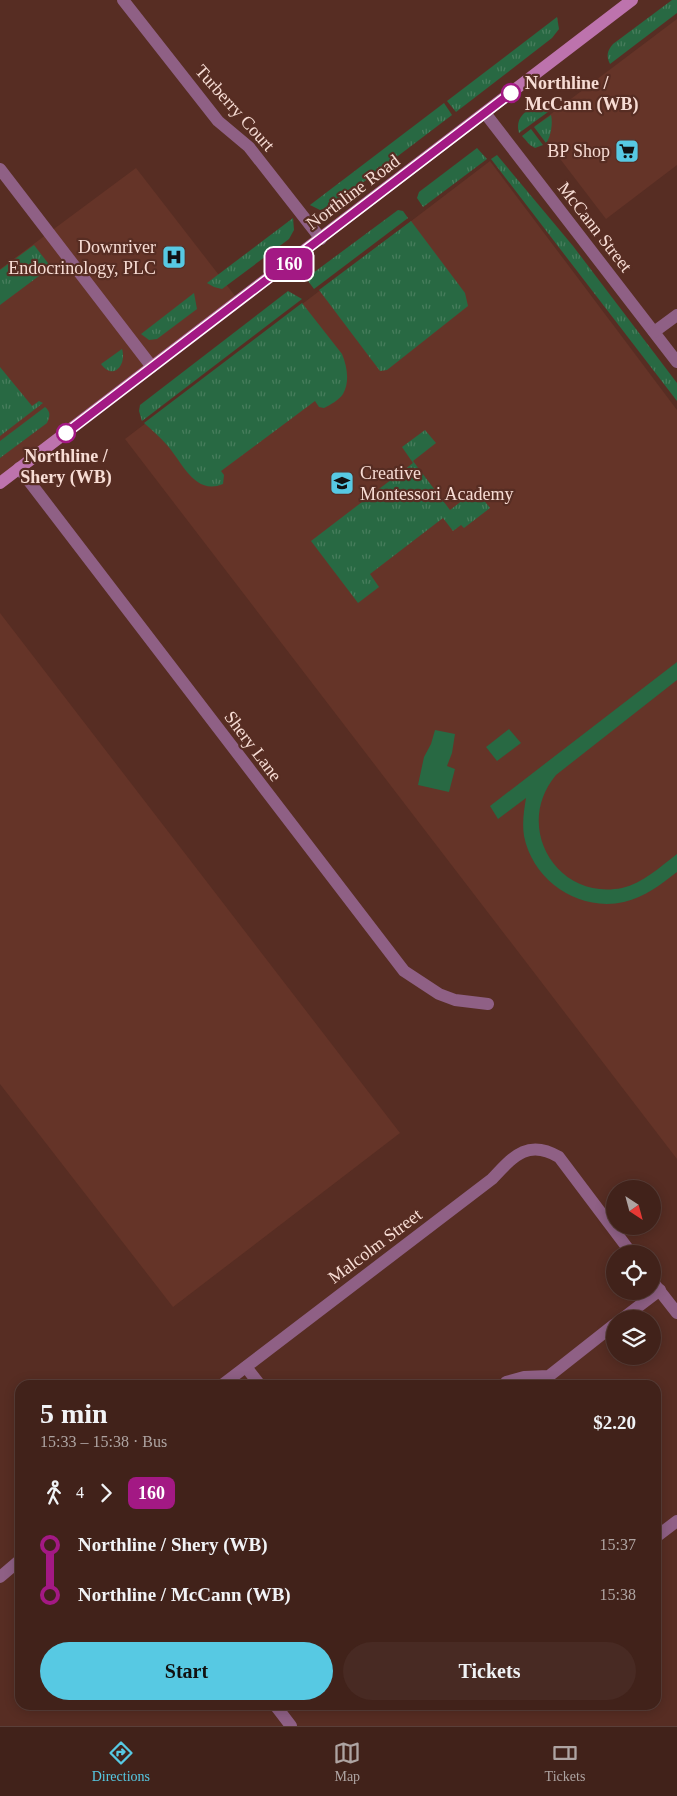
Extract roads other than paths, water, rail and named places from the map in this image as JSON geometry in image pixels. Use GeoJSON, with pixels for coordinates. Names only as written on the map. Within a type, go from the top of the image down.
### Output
{"type":"FeatureCollection","features":[{"type":"Feature","properties":{"kind":"main road","name":"Northline Road"},"geometry":{"type":"LineString","coordinates":[[0,483],[632,0]]}},
{"type":"Feature","properties":{"kind":"street","name":"Turberry Court"},"geometry":{"type":"LineString","coordinates":[[123,0],[218,121],[249,147],[321,238]]}},
{"type":"Feature","properties":{"kind":"street","name":"McCann Street"},"geometry":{"type":"LineString","coordinates":[[486,113],[677,362]]}},
{"type":"Feature","properties":{"kind":"street"},"geometry":{"type":"LineString","coordinates":[[0,169],[152,367]]}},
{"type":"Feature","properties":{"kind":"street"},"geometry":{"type":"LineString","coordinates":[[654,332],[677,315]]}},
{"type":"Feature","properties":{"kind":"street","name":"Shery Lane"},"geometry":{"type":"LineString","coordinates":[[19,468],[404,971],[439,994],[455,1000],[488,1004]]}},
{"type":"Feature","properties":{"kind":"street","name":"Malcolm Street"},"geometry":{"type":"LineString","coordinates":[[229,1380],[492,1179],[516,1154],[531,1150],[552,1153],[566,1164],[625,1245]]}},
{"type":"Feature","properties":{"kind":"street"},"geometry":{"type":"LineString","coordinates":[[661,1291],[677,1312]]}},
{"type":"Feature","properties":{"kind":"street"},"geometry":{"type":"LineString","coordinates":[[631,1310],[641,1300]]}},
{"type":"Feature","properties":{"kind":"street"},"geometry":{"type":"LineString","coordinates":[[515,1380],[524,1378],[548,1380],[606,1332]]}},
{"type":"Feature","properties":{"kind":"street"},"geometry":{"type":"LineString","coordinates":[[246,1367],[256,1380]]}},
{"type":"Feature","properties":{"kind":"street"},"geometry":{"type":"LineString","coordinates":[[661,1533],[677,1521]]}},
{"type":"Feature","properties":{"kind":"street"},"geometry":{"type":"LineString","coordinates":[[0,1577],[15,1564]]}},
{"type":"Feature","properties":{"kind":"street"},"geometry":{"type":"LineString","coordinates":[[279,1710],[291,1726]]}},
{"type":"Feature","properties":{"kind":"place","name":"Northline / McCann (WB)"},"geometry":{"type":"Point","coordinates":[511,93]}},
{"type":"Feature","properties":{"kind":"place","name":"BP Shop"},"geometry":{"type":"Point","coordinates":[627,151]}},
{"type":"Feature","properties":{"kind":"place","name":"Downriver Endocrinology, PLC"},"geometry":{"type":"Point","coordinates":[174,257]}},
{"type":"Feature","properties":{"kind":"place","name":"Northline / Shery (WB)"},"geometry":{"type":"Point","coordinates":[66,433]}},
{"type":"Feature","properties":{"kind":"place","name":"Creative Montessori Academy"},"geometry":{"type":"Point","coordinates":[342,483]}}]}
